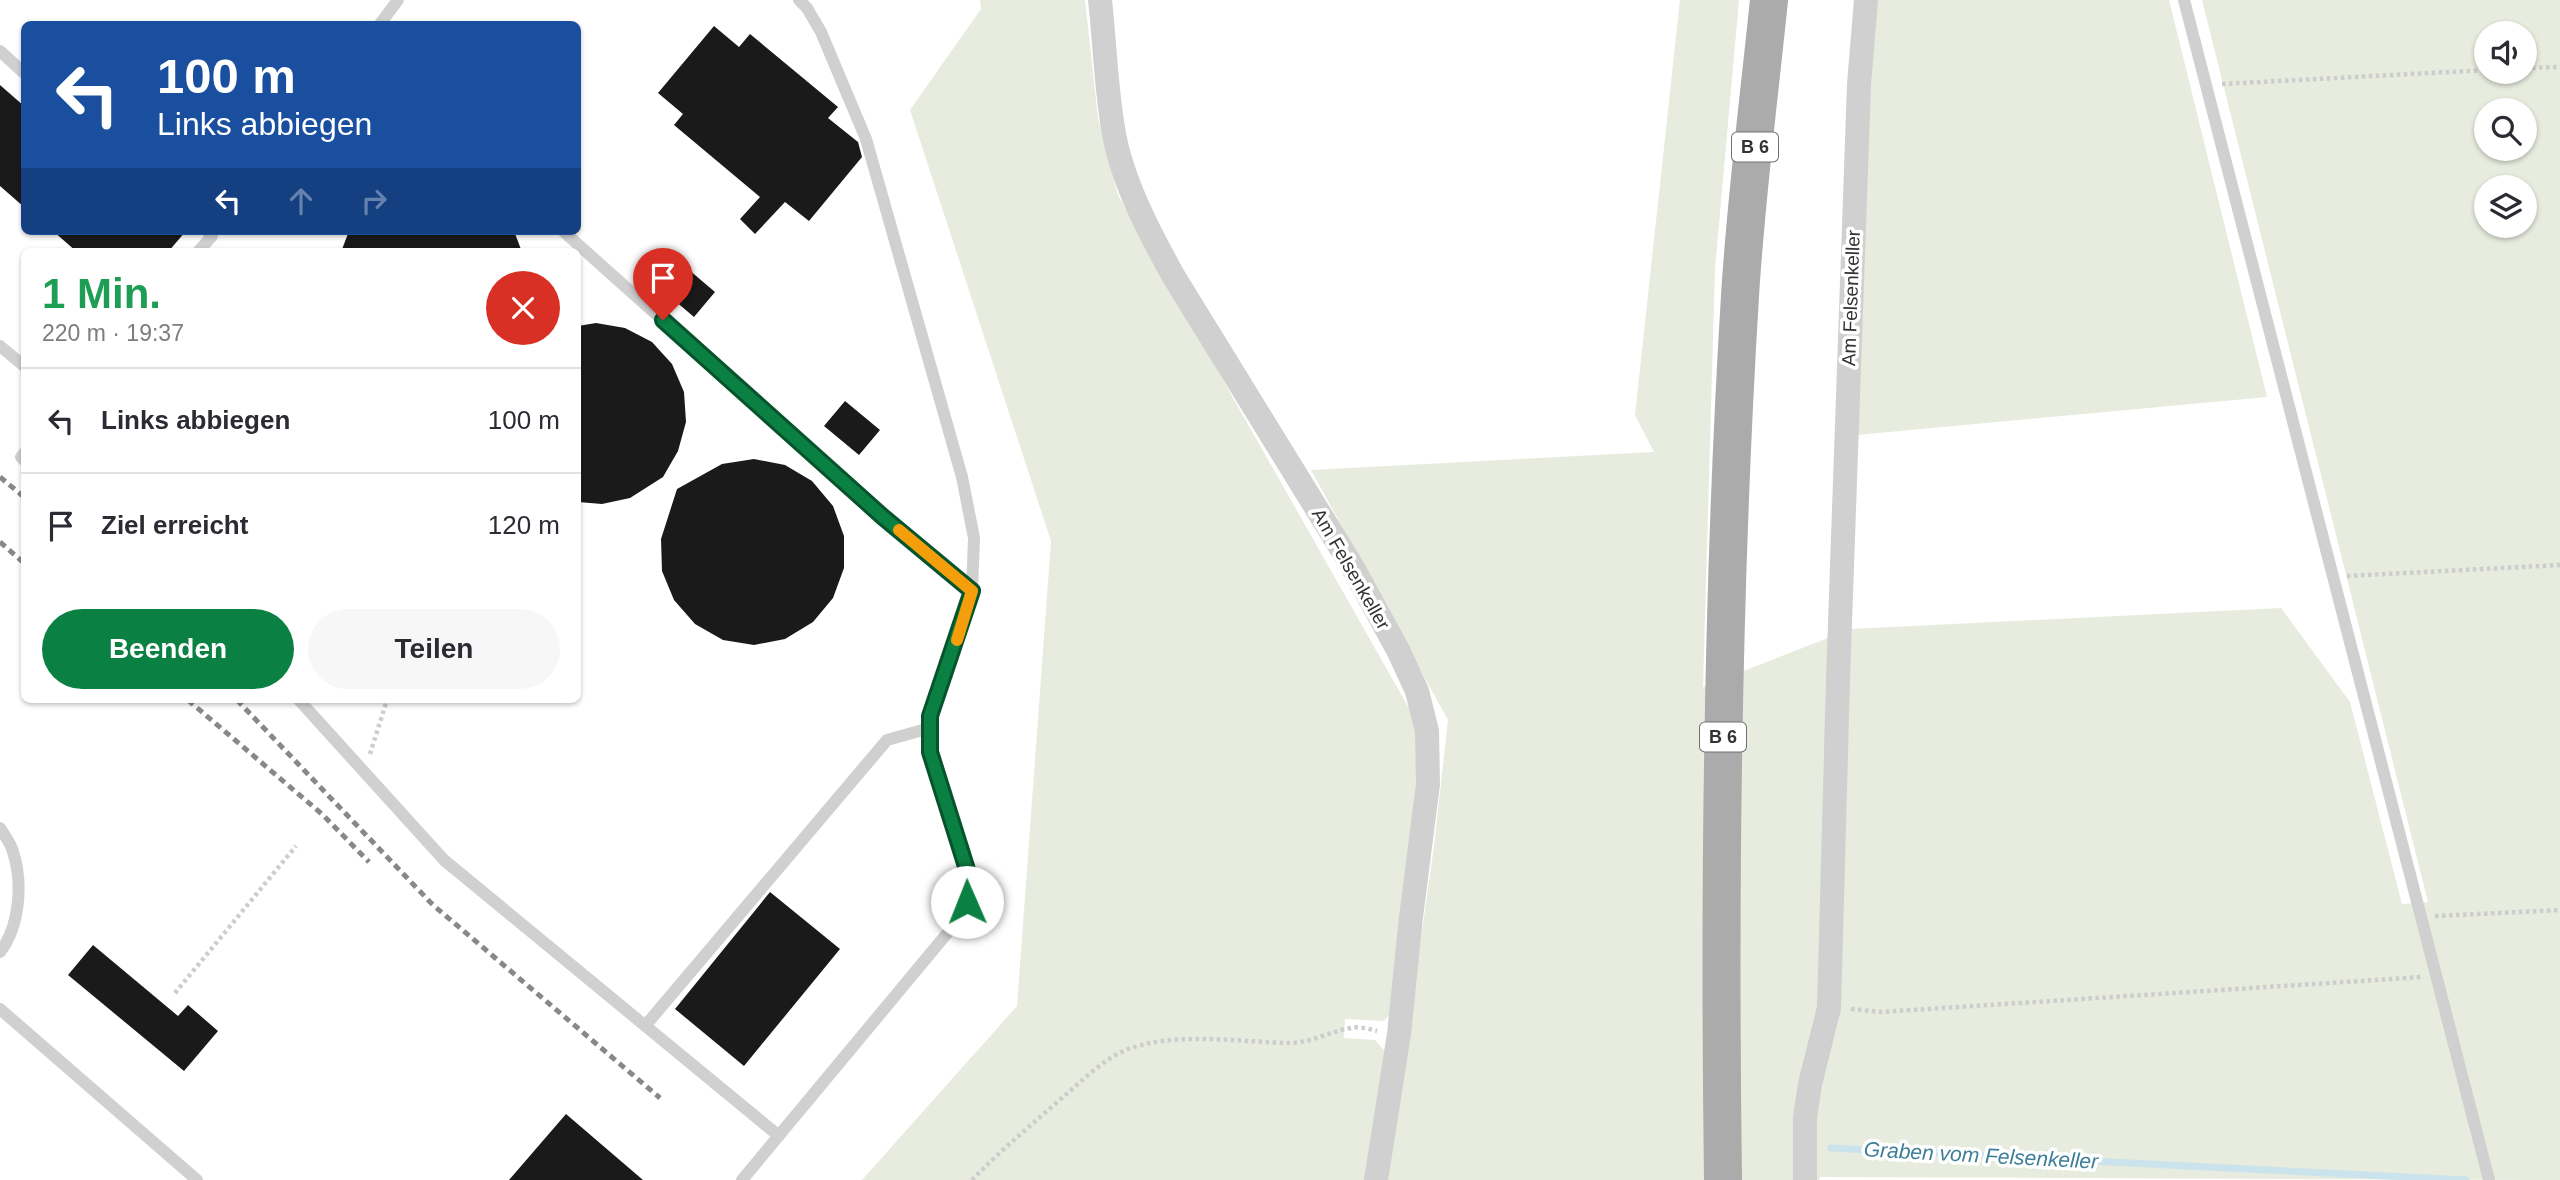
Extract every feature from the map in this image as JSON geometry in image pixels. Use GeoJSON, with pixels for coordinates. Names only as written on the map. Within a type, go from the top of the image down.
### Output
{"type":"FeatureCollection","features":[{"type":"Feature","properties":{"kind":"main road","name":"B 6"},"geometry":{"type":"LineString","coordinates":[[1723,1180],[1720,924],[1724,675],[1740,293],[1769,0]]}},
{"type":"Feature","properties":{"kind":"street","name":"Am Felsenkeller"},"geometry":{"type":"LineString","coordinates":[[1100,0],[1114,135],[1134,197],[1150,233],[1174,277],[1352,566],[1398,650],[1416,691],[1427,731],[1428,784],[1399,1034],[1376,1180]]}},
{"type":"Feature","properties":{"kind":"street","name":"Am Felsenkeller"},"geometry":{"type":"LineString","coordinates":[[1805,1180],[1805,1117],[1810,1084],[1829,1008],[1859,84],[1866,0]]}},
{"type":"Feature","properties":{"kind":"lane"},"geometry":{"type":"LineString","coordinates":[[382,21],[398,0]]}},
{"type":"Feature","properties":{"kind":"lane"},"geometry":{"type":"LineString","coordinates":[[742,1180],[960,919],[967,902],[969,876],[930,752],[930,716],[972,591],[974,538],[962,477],[866,139],[821,32],[803,4],[818,0]]}},
{"type":"Feature","properties":{"kind":"lane"},"geometry":{"type":"LineString","coordinates":[[2184,0],[2489,1180]]}},
{"type":"Feature","properties":{"kind":"lane"},"geometry":{"type":"LineString","coordinates":[[0,51],[21,70]]}},
{"type":"Feature","properties":{"kind":"lane"},"geometry":{"type":"LineString","coordinates":[[567,235],[883,517],[972,591]]}},
{"type":"Feature","properties":{"kind":"lane"},"geometry":{"type":"LineString","coordinates":[[0,346],[21,364]]}},
{"type":"Feature","properties":{"kind":"lane"},"geometry":{"type":"LineString","coordinates":[[302,703],[444,860],[779,1136]]}},
{"type":"Feature","properties":{"kind":"lane"},"geometry":{"type":"LineString","coordinates":[[645,1026],[887,740],[930,728]]}},
{"type":"Feature","properties":{"kind":"lane"},"geometry":{"type":"LineString","coordinates":[[0,828],[13,850],[19,892],[8,941],[0,951]]}},
{"type":"Feature","properties":{"kind":"lane"},"geometry":{"type":"LineString","coordinates":[[0,1009],[197,1180]]}},
{"type":"Feature","properties":{"kind":"path"},"geometry":{"type":"LineString","coordinates":[[2537,68],[2560,67]]}},
{"type":"Feature","properties":{"kind":"path"},"geometry":{"type":"LineString","coordinates":[[2205,85],[2474,71]]}},
{"type":"Feature","properties":{"kind":"path"},"geometry":{"type":"LineString","coordinates":[[2332,577],[2560,565]]}},
{"type":"Feature","properties":{"kind":"path"},"geometry":{"type":"LineString","coordinates":[[367,762],[386,703]]}},
{"type":"Feature","properties":{"kind":"path"},"geometry":{"type":"LineString","coordinates":[[175,993],[296,846]]}},
{"type":"Feature","properties":{"kind":"path"},"geometry":{"type":"LineString","coordinates":[[2420,917],[2560,910]]}},
{"type":"Feature","properties":{"kind":"path"},"geometry":{"type":"LineString","coordinates":[[1829,1008],[1881,1012],[2437,976]]}},
{"type":"Feature","properties":{"kind":"path"},"geometry":{"type":"LineString","coordinates":[[972,1180],[997,1154],[1098,1067],[1126,1050],[1157,1043],[1190,1040],[1231,1039],[1292,1043],[1316,1039],[1353,1027],[1399,1034]]}},
{"type":"Feature","properties":{"kind":"shaded area"},"geometry":{"type":"Polygon","coordinates":[[[980,0],[1085,0],[1098,118],[1118,195],[1423,733],[1393,1011],[1384,1021],[1345,1019],[1344,1038],[1375,1040],[1387,1054],[1368,1180],[862,1180],[1017,1006],[1051,541],[910,110],[981,9],[980,0]]]}},
{"type":"Feature","properties":{"kind":"shaded area"},"geometry":{"type":"Polygon","coordinates":[[[1680,0],[1739,0],[1715,269],[1703,687],[1851,629],[2281,608],[2350,702],[2402,904],[2428,902],[2202,0],[2560,0],[2560,1180],[1820,1177],[1819,1180],[1387,1180],[1434,846],[1448,720],[1311,470],[1654,452],[1635,415],[1680,0]]]}},
{"type":"Feature","properties":{"kind":"shaded area"},"geometry":{"type":"Polygon","coordinates":[[[1875,0],[2169,0],[2267,397],[1857,435],[1866,102],[1875,0]]]}},
{"type":"Feature","properties":{"kind":"building"},"geometry":{"type":"Polygon","coordinates":[[[714,26],[739,47],[750,34],[838,107],[828,118],[858,142],[862,157],[809,221],[785,202],[755,234],[740,219],[760,197],[674,125],[683,114],[658,93],[714,26]]]}},
{"type":"Feature","properties":{"kind":"building"},"geometry":{"type":"Polygon","coordinates":[[[0,85],[21,103],[21,204],[0,186],[0,85]]]}},
{"type":"Feature","properties":{"kind":"building"},"geometry":{"type":"Polygon","coordinates":[[[58,235],[183,235],[171,248],[72,248],[58,235]]]}},
{"type":"Feature","properties":{"kind":"building"},"geometry":{"type":"Polygon","coordinates":[[[347,235],[516,235],[520,248],[343,248],[347,235]]]}},
{"type":"Feature","properties":{"kind":"building"},"geometry":{"type":"Polygon","coordinates":[[[682,264],[715,292],[694,317],[661,289],[682,264]]]}},
{"type":"Feature","properties":{"kind":"building"},"geometry":{"type":"Polygon","coordinates":[[[596,323],[625,328],[652,342],[672,364],[684,392],[686,422],[678,451],[663,477],[630,498],[602,504],[581,502],[581,326],[596,323]]]}},
{"type":"Feature","properties":{"kind":"building"},"geometry":{"type":"Polygon","coordinates":[[[845,401],[880,430],[859,455],[824,426],[845,401]]]}},
{"type":"Feature","properties":{"kind":"building"},"geometry":{"type":"Polygon","coordinates":[[[754,459],[785,465],[812,481],[833,506],[844,536],[844,568],[833,598],[813,622],[785,639],[754,645],[723,640],[695,624],[674,600],[662,571],[661,539],[677,489],[722,464],[754,459]]]}},
{"type":"Feature","properties":{"kind":"building"},"geometry":{"type":"Polygon","coordinates":[[[770,892],[840,949],[744,1066],[675,1009],[770,892]]]}},
{"type":"Feature","properties":{"kind":"building"},"geometry":{"type":"Polygon","coordinates":[[[93,945],[178,1016],[188,1005],[218,1031],[184,1071],[68,975],[93,945]]]}},
{"type":"Feature","properties":{"kind":"building"},"geometry":{"type":"Polygon","coordinates":[[[566,1114],[643,1180],[509,1180],[566,1114]]]}},
{"type":"Feature","properties":{"kind":"waterway","name":"Graben vom Felsenkeller"},"geometry":{"type":"LineString","coordinates":[[1831,1148],[2466,1180]]}},
{"type":"Feature","properties":{"kind":"railway"},"geometry":{"type":"LineString","coordinates":[[0,477],[21,494]]}},
{"type":"Feature","properties":{"kind":"railway"},"geometry":{"type":"LineString","coordinates":[[0,542],[21,560]]}},
{"type":"Feature","properties":{"kind":"railway"},"geometry":{"type":"LineString","coordinates":[[192,703],[323,815],[369,862]]}},
{"type":"Feature","properties":{"kind":"railway"},"geometry":{"type":"LineString","coordinates":[[240,703],[433,905],[660,1098]]}},
{"type":"Feature","properties":{"kind":"slow traffic"},"geometry":{"type":"LineString","coordinates":[[899,530],[972,591],[957,640]]}},
{"type":"Feature","properties":{"kind":"route"},"geometry":{"type":"LineString","coordinates":[[663,320],[883,517],[972,591],[930,716],[930,752],[969,876],[967,902]]}}]}
